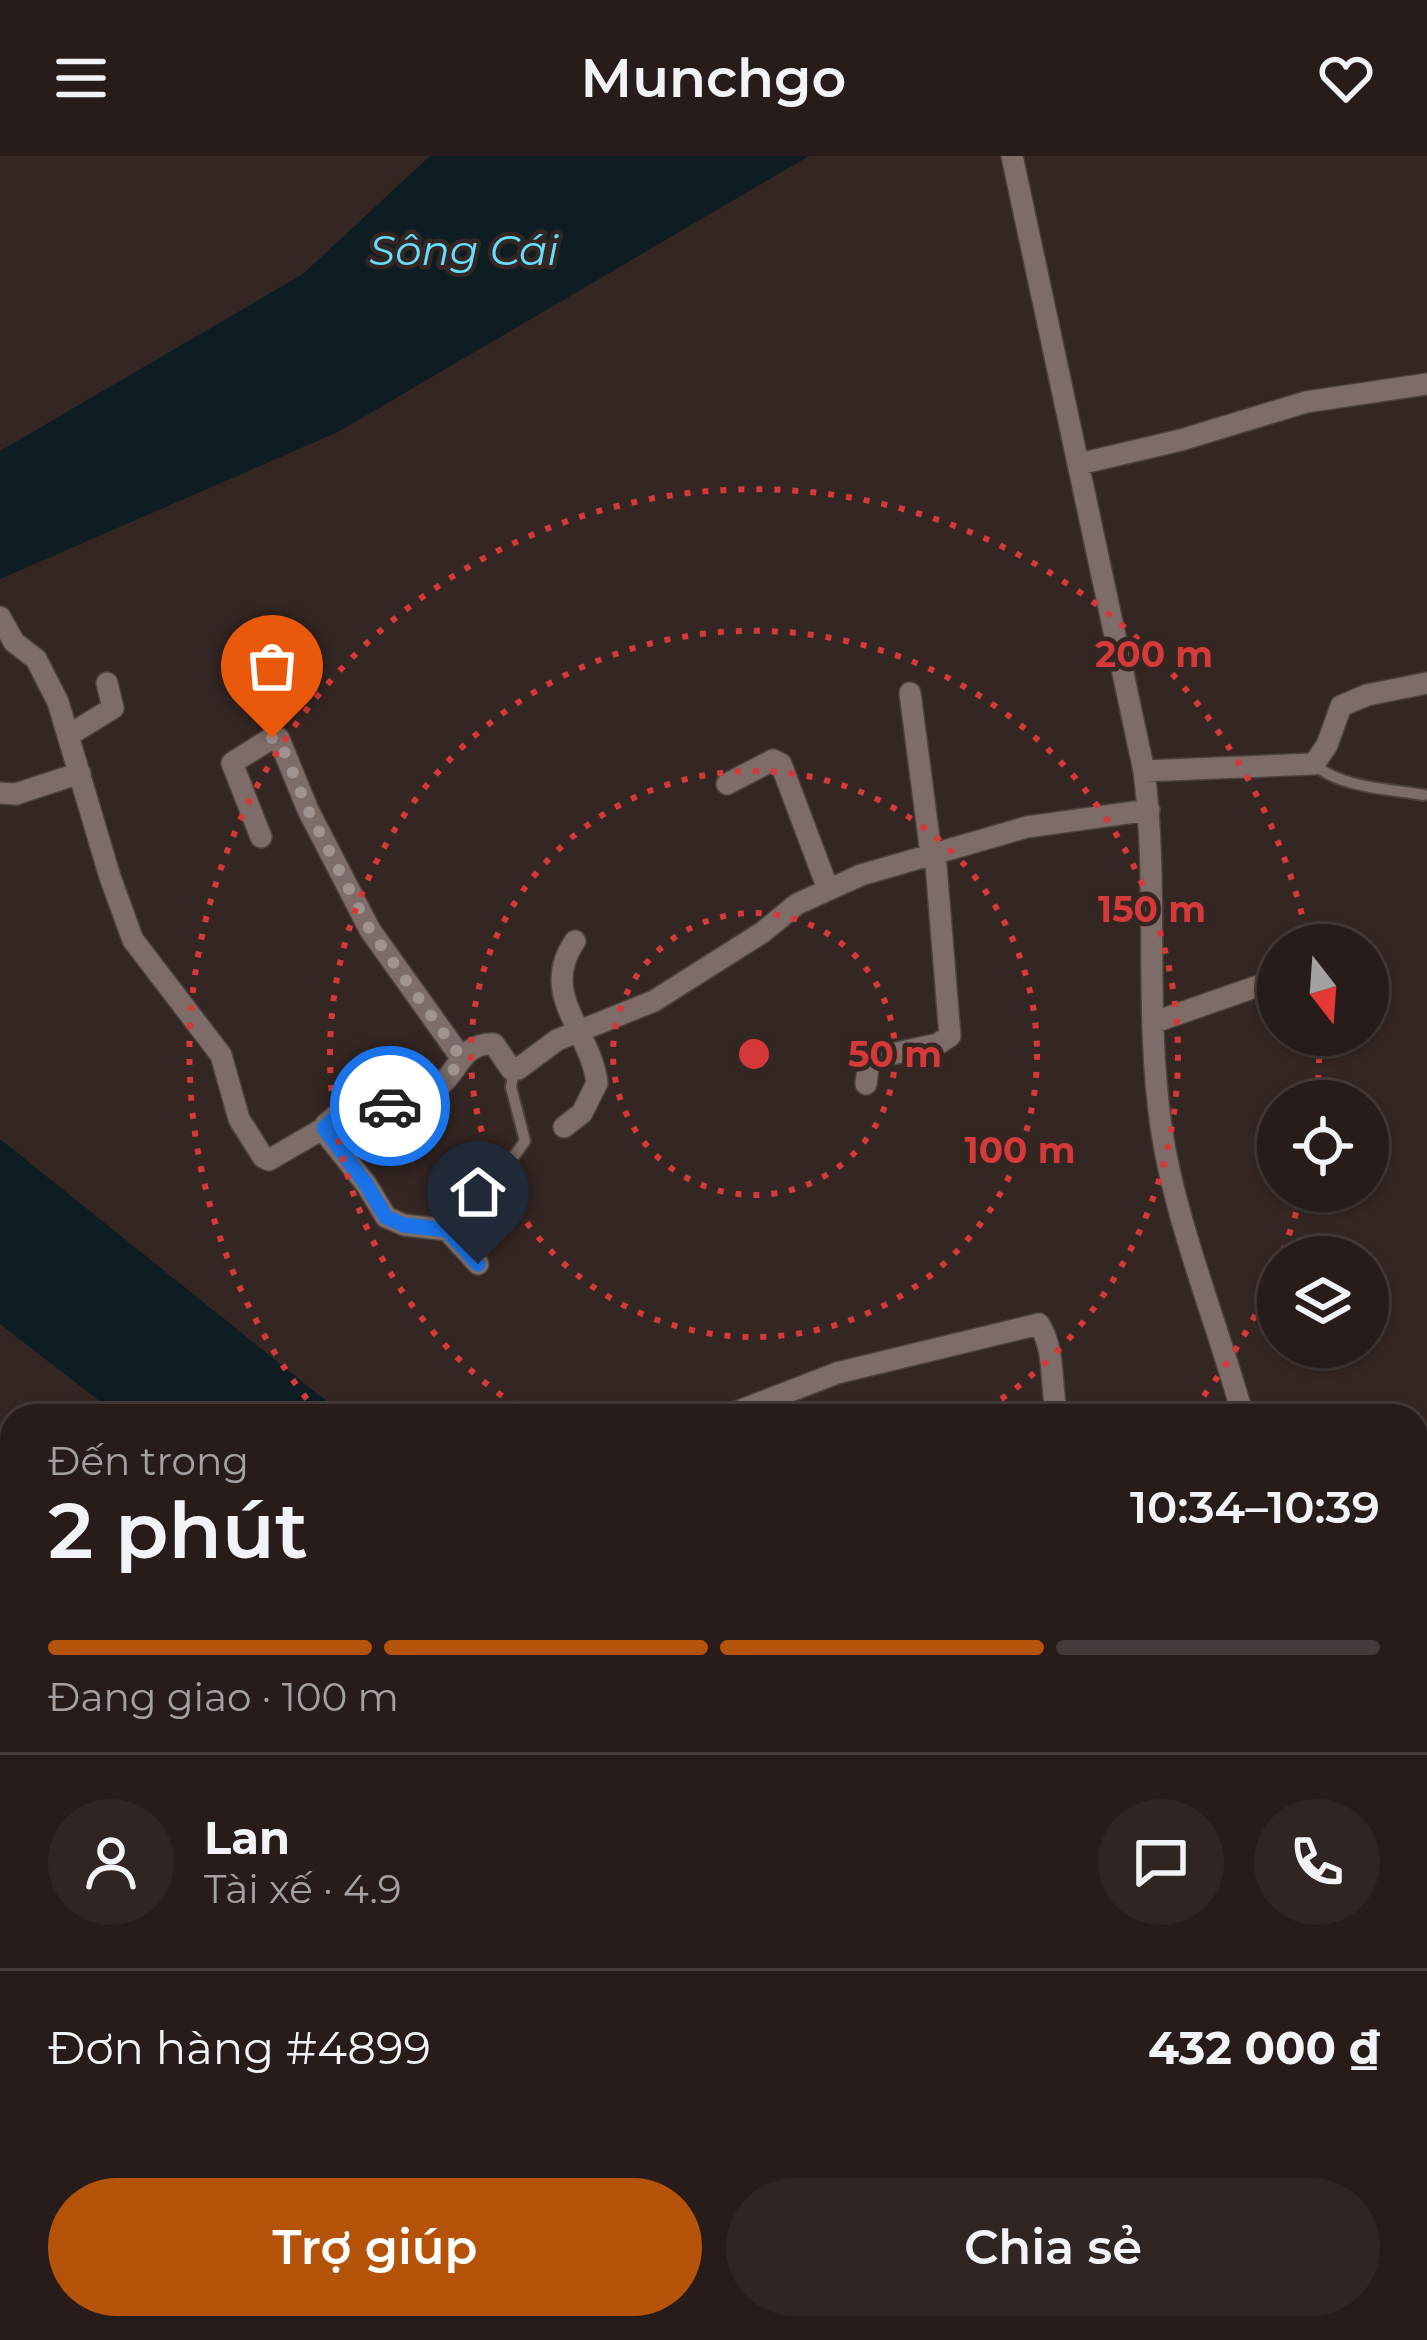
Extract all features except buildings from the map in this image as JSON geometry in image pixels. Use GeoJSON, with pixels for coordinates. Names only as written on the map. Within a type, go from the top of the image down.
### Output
{"type":"FeatureCollection","features":[{"type":"Feature","properties":{"kind":"street"},"geometry":{"type":"LineString","coordinates":[[1012,156],[1144,771],[1154,855],[1155,1022],[1166,1148],[1240,1404]]}},
{"type":"Feature","properties":{"kind":"street"},"geometry":{"type":"LineString","coordinates":[[1079,464],[1181,440],[1306,402],[1427,384]]}},
{"type":"Feature","properties":{"kind":"street"},"geometry":{"type":"LineString","coordinates":[[0,617],[14,642],[36,659],[47,677],[133,940],[221,1055],[239,1119],[262,1157],[273,1159],[324,1128],[349,1105],[385,1107],[438,1088],[460,1056],[489,1042],[514,1070],[557,1040],[653,1001],[763,932],[797,904],[828,889],[1028,827],[1149,810]]}},
{"type":"Feature","properties":{"kind":"street"},"geometry":{"type":"LineString","coordinates":[[69,735],[113,708],[107,683]]}},
{"type":"Feature","properties":{"kind":"street"},"geometry":{"type":"LineString","coordinates":[[1144,771],[1314,764],[1327,745],[1341,706],[1367,694],[1427,683]]}},
{"type":"Feature","properties":{"kind":"street"},"geometry":{"type":"LineString","coordinates":[[866,1084],[869,1059],[938,1044],[950,1036],[933,854],[910,693]]}},
{"type":"Feature","properties":{"kind":"street"},"geometry":{"type":"LineString","coordinates":[[262,837],[232,763],[272,738],[279,739],[308,810],[370,930],[460,1056]]}},
{"type":"Feature","properties":{"kind":"street"},"geometry":{"type":"LineString","coordinates":[[727,784],[773,760],[782,764],[828,889]]}},
{"type":"Feature","properties":{"kind":"street"},"geometry":{"type":"LineString","coordinates":[[0,793],[16,794],[80,773]]}},
{"type":"Feature","properties":{"kind":"street"},"geometry":{"type":"LineString","coordinates":[[564,1127],[583,1113],[597,1083],[576,1032],[560,973],[562,959],[575,941]]}},
{"type":"Feature","properties":{"kind":"street"},"geometry":{"type":"LineString","coordinates":[[1155,1022],[1257,987]]}},
{"type":"Feature","properties":{"kind":"street"},"geometry":{"type":"LineString","coordinates":[[324,1128],[386,1217],[404,1225],[447,1230],[478,1264]]}},
{"type":"Feature","properties":{"kind":"street"},"geometry":{"type":"LineString","coordinates":[[757,1404],[837,1373],[1039,1324],[1052,1360],[1049,1378],[1055,1404]]}},
{"type":"Feature","properties":{"kind":"lane"},"geometry":{"type":"LineString","coordinates":[[1314,764],[1322,772],[1356,783],[1424,795]]}},
{"type":"Feature","properties":{"kind":"lane"},"geometry":{"type":"LineString","coordinates":[[500,1164],[525,1141],[511,1088],[514,1070]]}},
{"type":"Feature","properties":{"kind":"water","name":"Sông Cái"},"geometry":{"type":"Polygon","coordinates":[[[430,156],[809,156],[338,432],[0,579],[0,451],[303,274],[430,156]]]}},
{"type":"Feature","properties":{"kind":"water"},"geometry":{"type":"Polygon","coordinates":[[[0,1139],[330,1404],[103,1404],[0,1324],[0,1139]]]}},
{"type":"Feature","properties":{"kind":"way so far"},"geometry":{"type":"LineString","coordinates":[[272,738],[279,739],[308,810],[370,930],[460,1056],[438,1088],[390,1106]]}},
{"type":"Feature","properties":{"kind":"route"},"geometry":{"type":"LineString","coordinates":[[390,1106],[349,1105],[324,1128],[386,1217],[394,1223],[447,1230],[478,1264]]}}]}
